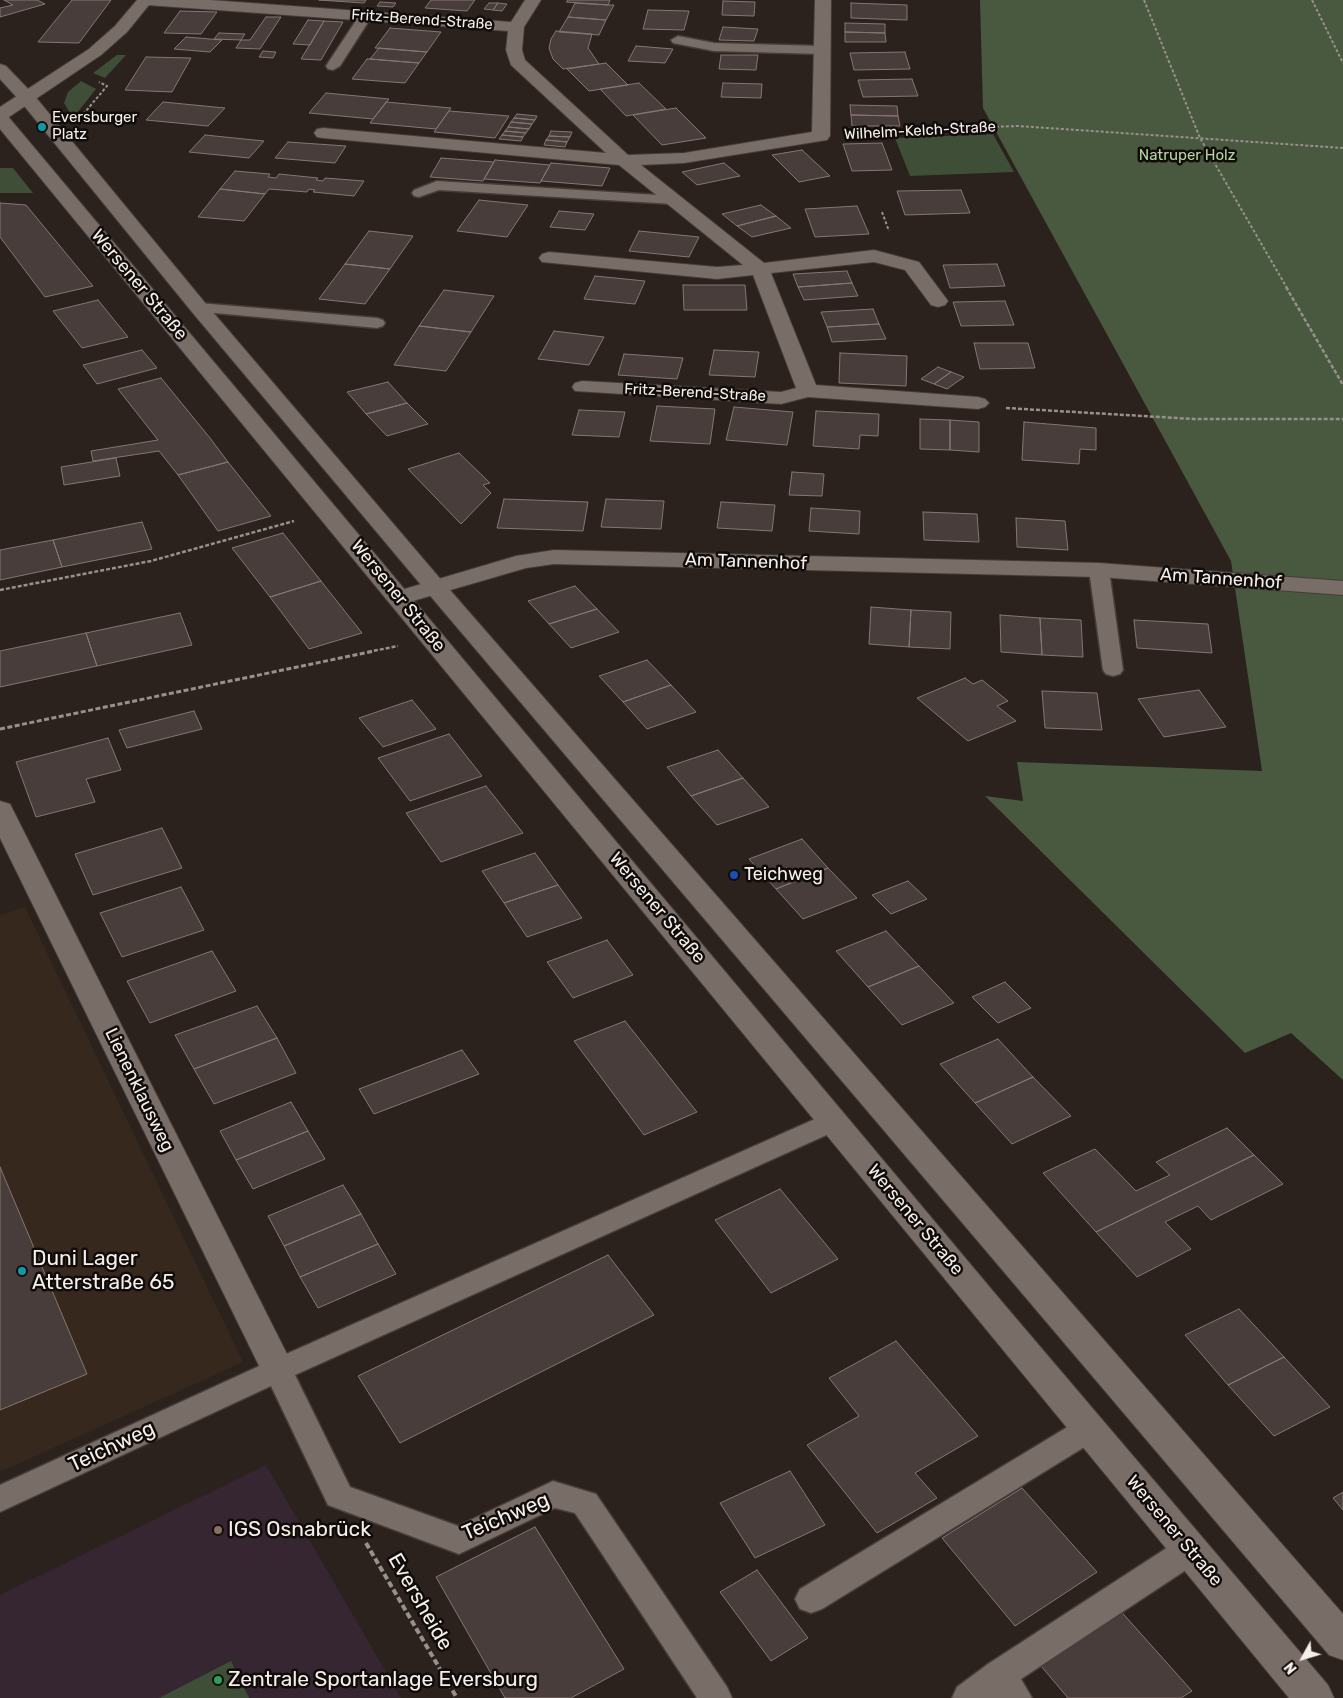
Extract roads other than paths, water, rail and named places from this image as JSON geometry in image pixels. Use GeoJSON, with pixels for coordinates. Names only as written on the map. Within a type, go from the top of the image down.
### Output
{"type":"FeatureCollection","features":[{"type":"Feature","properties":{"kind":"street","name":"Fritz-Berend-Straße"},"geometry":{"type":"LineString","coordinates":[[146,0],[516,27],[514,50],[517,62],[624,160],[760,269]]}},
{"type":"Feature","properties":{"kind":"street"},"geometry":{"type":"LineString","coordinates":[[0,117],[101,47],[121,29],[146,0]]}},
{"type":"Feature","properties":{"kind":"street"},"geometry":{"type":"LineString","coordinates":[[516,27],[533,0]]}},
{"type":"Feature","properties":{"kind":"street","name":"Wilhelm-Kelch-Straße"},"geometry":{"type":"LineString","coordinates":[[624,160],[684,158],[821,136],[823,0]]}},
{"type":"Feature","properties":{"kind":"street","name":"Wersener Straße"},"geometry":{"type":"LineString","coordinates":[[0,69],[27,98],[198,308],[435,587],[1343,1642]]}},
{"type":"Feature","properties":{"kind":"street","name":"Wersener Straße"},"geometry":{"type":"LineString","coordinates":[[0,117],[1314,1698]]}},
{"type":"Feature","properties":{"kind":"street"},"geometry":{"type":"LineString","coordinates":[[323,133],[624,160]]}},
{"type":"Feature","properties":{"kind":"street"},"geometry":{"type":"LineString","coordinates":[[549,258],[717,273],[874,256],[912,266],[938,301]]}},
{"type":"Feature","properties":{"kind":"street"},"geometry":{"type":"LineString","coordinates":[[760,269],[808,391]]}},
{"type":"Feature","properties":{"kind":"street","name":"Fritz-Berend-Straße"},"geometry":{"type":"LineString","coordinates":[[582,387],[780,398],[808,391],[978,403]]}},
{"type":"Feature","properties":{"kind":"street","name":"Am Tannenhof"},"geometry":{"type":"LineString","coordinates":[[399,598],[524,561],[554,557],[1099,570],[1343,588]]}},
{"type":"Feature","properties":{"kind":"street","name":"Lienenklausweg"},"geometry":{"type":"LineString","coordinates":[[0,810],[278,1370]]}},
{"type":"Feature","properties":{"kind":"lane"},"geometry":{"type":"LineString","coordinates":[[332,66],[366,16]]}},
{"type":"Feature","properties":{"kind":"lane"},"geometry":{"type":"LineString","coordinates":[[678,40],[714,47],[821,50]]}},
{"type":"Feature","properties":{"kind":"lane"},"geometry":{"type":"LineString","coordinates":[[419,193],[438,185],[673,200]]}},
{"type":"Feature","properties":{"kind":"lane"},"geometry":{"type":"LineString","coordinates":[[198,308],[377,323]]}},
{"type":"Feature","properties":{"kind":"lane"},"geometry":{"type":"LineString","coordinates":[[1099,570],[1113,670]]}},
{"type":"Feature","properties":{"kind":"lane","name":"Teichweg"},"geometry":{"type":"LineString","coordinates":[[0,1499],[278,1370],[833,1121]]}},
{"type":"Feature","properties":{"kind":"lane","name":"Teichweg"},"geometry":{"type":"LineString","coordinates":[[278,1370],[339,1496],[459,1540],[553,1494],[585,1502],[716,1698]]}},
{"type":"Feature","properties":{"kind":"lane"},"geometry":{"type":"LineString","coordinates":[[811,1599],[1089,1429]]}},
{"type":"Feature","properties":{"kind":"lane"},"geometry":{"type":"LineString","coordinates":[[968,1698],[1007,1687],[1190,1550]]}},
{"type":"Feature","properties":{"kind":"place","name":"Eversburger Platz"},"geometry":{"type":"Point","coordinates":[42,127]}},
{"type":"Feature","properties":{"kind":"place","name":"Teichweg"},"geometry":{"type":"Point","coordinates":[734,875]}},
{"type":"Feature","properties":{"kind":"place","name":"Duni Lager Atterstraße 65"},"geometry":{"type":"Point","coordinates":[22,1271]}},
{"type":"Feature","properties":{"kind":"place","name":"IGS Osnabrück"},"geometry":{"type":"Point","coordinates":[218,1530]}},
{"type":"Feature","properties":{"kind":"place","name":"Zentrale Sportanlage Eversburg"},"geometry":{"type":"Point","coordinates":[218,1680]}},
{"type":"Feature","properties":{"kind":"park label","name":"Natruper Holz"},"geometry":{"type":"Point","coordinates":[1187,156]}}]}
